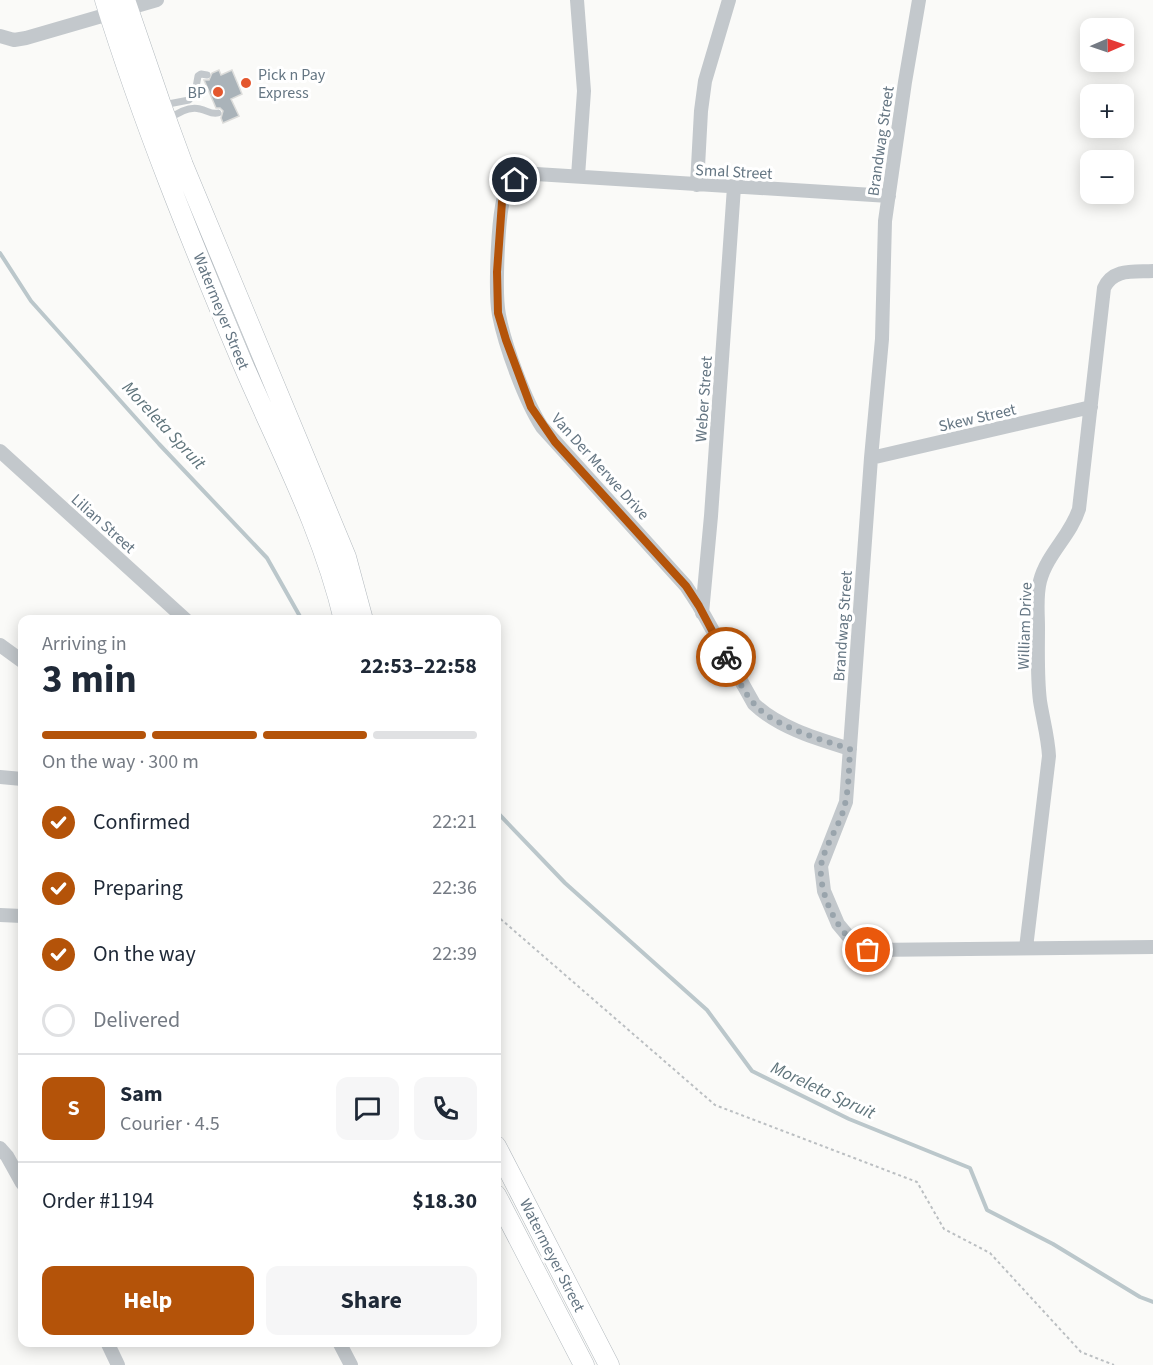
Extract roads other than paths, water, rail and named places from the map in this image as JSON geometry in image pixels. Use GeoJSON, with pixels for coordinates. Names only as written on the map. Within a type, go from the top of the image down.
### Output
{"type":"FeatureCollection","features":[{"type":"Feature","properties":{"kind":"main road","name":"Watermeyer Street"},"geometry":{"type":"LineString","coordinates":[[117,6],[346,557],[362,615]]}},
{"type":"Feature","properties":{"kind":"main road","name":"Watermeyer Street"},"geometry":{"type":"LineString","coordinates":[[117,6],[151,136],[242,361],[325,554],[343,615]]}},
{"type":"Feature","properties":{"kind":"main road","name":"Watermeyer Street"},"geometry":{"type":"LineString","coordinates":[[501,1156],[609,1365]]}},
{"type":"Feature","properties":{"kind":"main road","name":"Watermeyer Street"},"geometry":{"type":"LineString","coordinates":[[501,1205],[584,1365]]}},
{"type":"Feature","properties":{"kind":"street"},"geometry":{"type":"LineString","coordinates":[[0,36],[14,40],[26,38],[117,6],[157,0]]}},
{"type":"Feature","properties":{"kind":"street"},"geometry":{"type":"LineString","coordinates":[[577,0],[584,91],[578,176]]}},
{"type":"Feature","properties":{"kind":"street"},"geometry":{"type":"LineString","coordinates":[[697,185],[705,81],[729,0]]}},
{"type":"Feature","properties":{"kind":"street","name":"Brandwag Street"},"geometry":{"type":"LineString","coordinates":[[919,0],[904,82],[885,221],[882,339],[846,802],[821,866],[824,891],[832,914],[848,937],[868,950],[1153,947]]}},
{"type":"Feature","properties":{"kind":"street","name":"Van Der Merwe Drive"},"geometry":{"type":"LineString","coordinates":[[578,176],[527,175],[515,180],[506,189],[502,202],[497,272],[498,305],[501,325],[527,398],[542,427],[695,598],[747,693],[760,710],[780,722],[850,749]]}},
{"type":"Feature","properties":{"kind":"street","name":"Smal Street"},"geometry":{"type":"LineString","coordinates":[[578,176],[734,188],[888,196]]}},
{"type":"Feature","properties":{"kind":"street","name":"Weber Street"},"geometry":{"type":"LineString","coordinates":[[702,612],[711,527],[734,188]]}},
{"type":"Feature","properties":{"kind":"street","name":"William Drive"},"geometry":{"type":"LineString","coordinates":[[1026,948],[1049,756],[1047,730],[1040,699],[1038,591],[1040,580],[1074,523],[1080,508],[1103,291],[1108,280],[1122,272],[1153,272]]}},
{"type":"Feature","properties":{"kind":"street","name":"Skew Street"},"geometry":{"type":"LineString","coordinates":[[871,458],[1091,408]]}},
{"type":"Feature","properties":{"kind":"street","name":"Lilian Street"},"geometry":{"type":"LineString","coordinates":[[0,451],[180,615]]}},
{"type":"Feature","properties":{"kind":"street"},"geometry":{"type":"LineString","coordinates":[[0,645],[18,657]]}},
{"type":"Feature","properties":{"kind":"street"},"geometry":{"type":"LineString","coordinates":[[0,777],[18,779]]}},
{"type":"Feature","properties":{"kind":"street"},"geometry":{"type":"LineString","coordinates":[[0,915],[18,916]]}},
{"type":"Feature","properties":{"kind":"street"},"geometry":{"type":"LineString","coordinates":[[0,1148],[8,1156],[18,1175]]}},
{"type":"Feature","properties":{"kind":"street"},"geometry":{"type":"LineString","coordinates":[[109,1347],[118,1365]]}},
{"type":"Feature","properties":{"kind":"street"},"geometry":{"type":"LineString","coordinates":[[342,1347],[351,1365]]}},
{"type":"Feature","properties":{"kind":"lane"},"geometry":{"type":"LineString","coordinates":[[163,113],[189,100],[195,93],[198,76],[207,75]]}},
{"type":"Feature","properties":{"kind":"lane"},"geometry":{"type":"LineString","coordinates":[[163,113],[190,109],[201,109],[212,114],[218,113]]}},
{"type":"Feature","properties":{"kind":"waterway","name":"Moreleta Spruit"},"geometry":{"type":"LineString","coordinates":[[0,253],[31,301],[159,444],[267,558],[299,615]]}},
{"type":"Feature","properties":{"kind":"waterway","name":"Moreleta Spruit"},"geometry":{"type":"LineString","coordinates":[[501,816],[565,883],[707,1010],[752,1071],[849,1119],[970,1168],[987,1210],[1053,1244],[1140,1297],[1153,1302]]}},
{"type":"Feature","properties":{"kind":"place","name":"Pick n Pay Express"},"geometry":{"type":"Point","coordinates":[246,83]}},
{"type":"Feature","properties":{"kind":"place","name":"BP"},"geometry":{"type":"Point","coordinates":[218,92]}}]}
